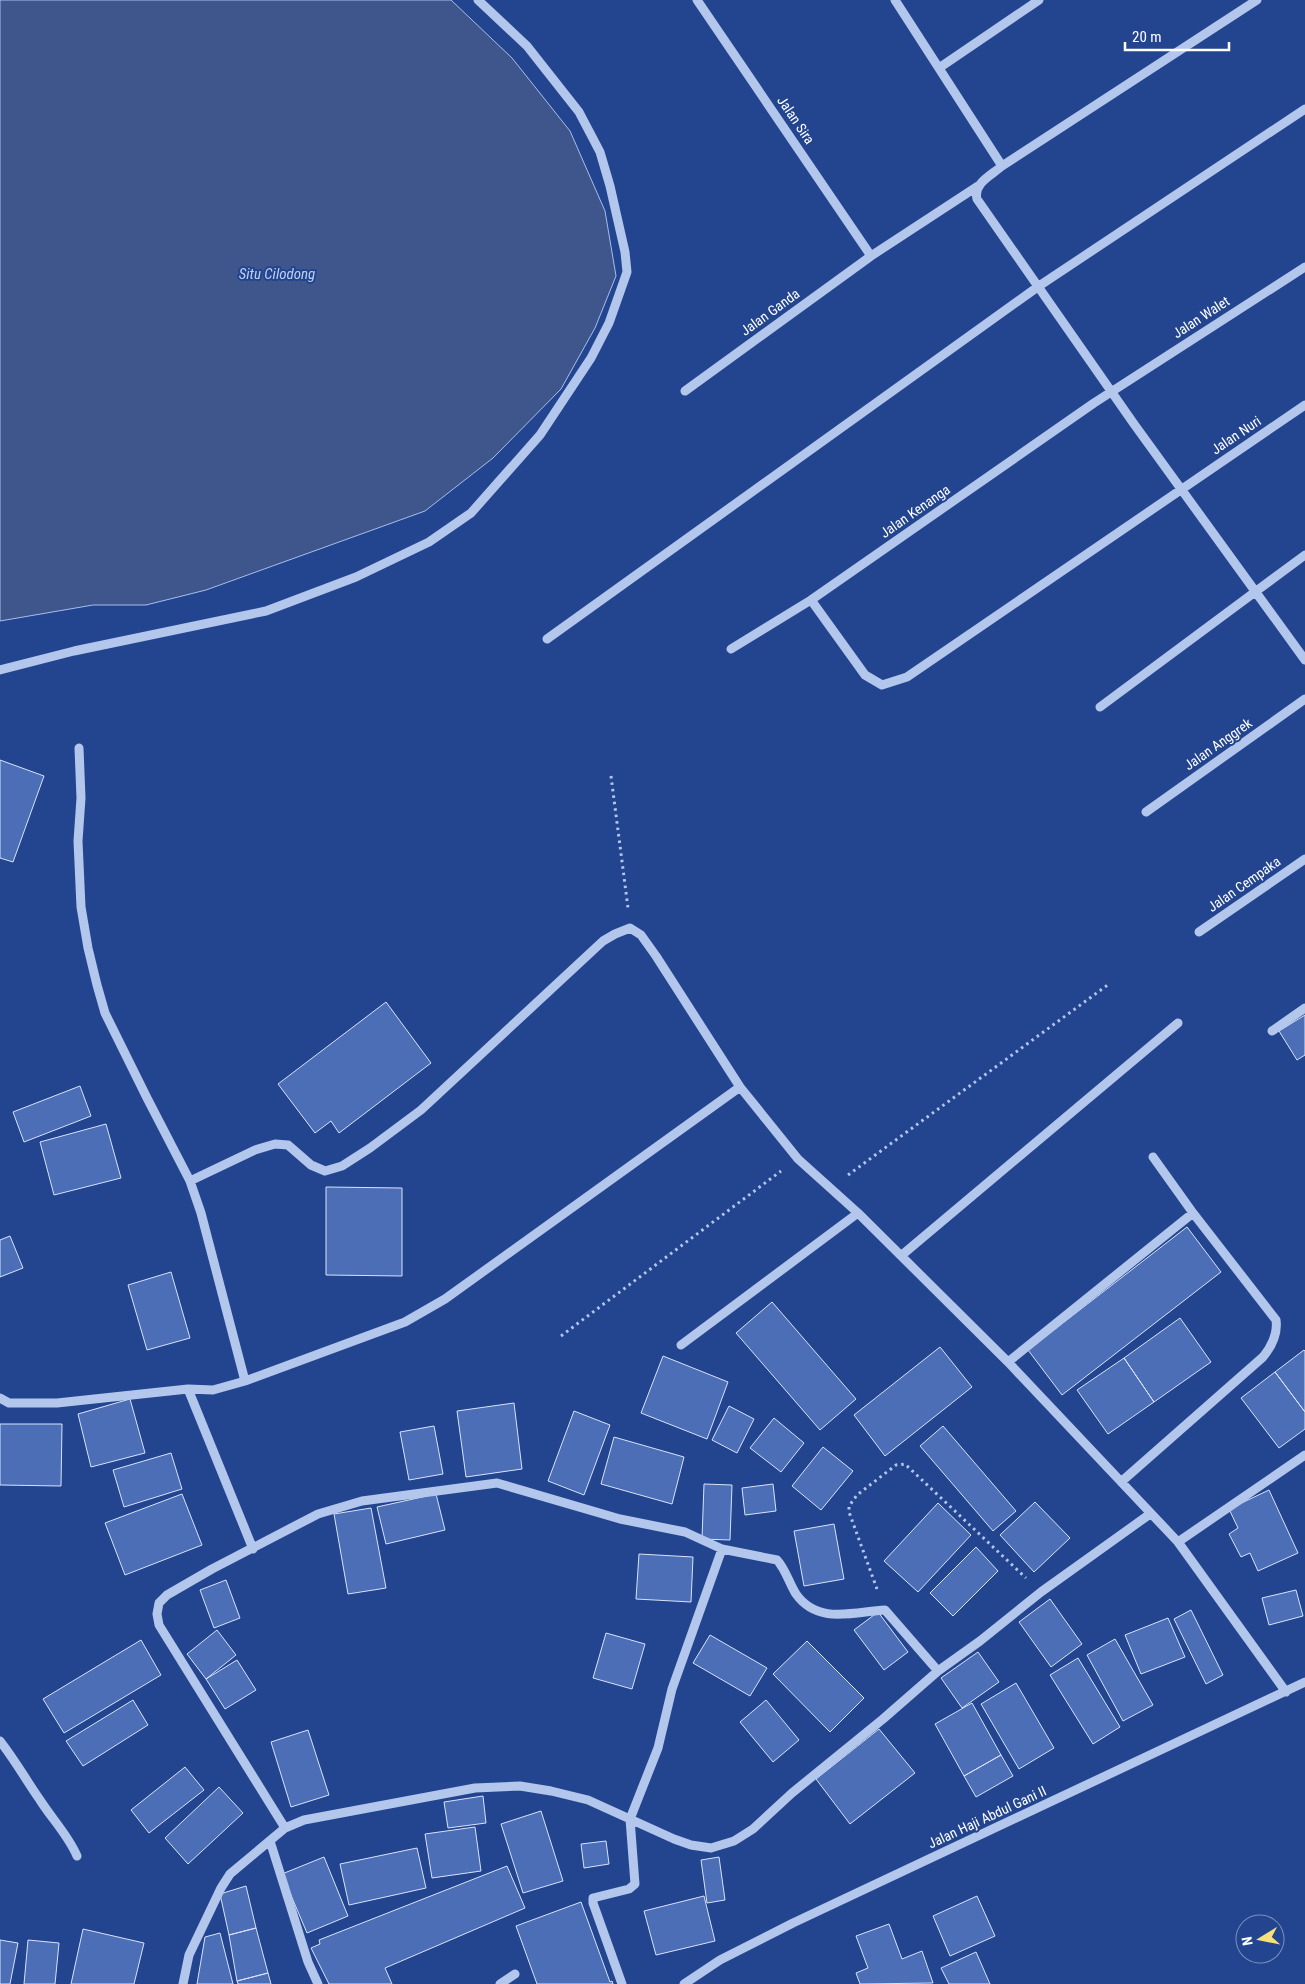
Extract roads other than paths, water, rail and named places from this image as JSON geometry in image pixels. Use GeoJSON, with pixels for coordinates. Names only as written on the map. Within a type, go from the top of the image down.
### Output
{"type":"FeatureCollection","features":[{"type":"Feature","properties":{"kind":"street"},"geometry":{"type":"LineString","coordinates":[[0,670],[74,652],[266,611],[356,577],[429,542],[472,513],[540,435],[591,358],[609,323],[627,272],[625,252],[600,152],[579,112],[527,46],[478,0]]}},
{"type":"Feature","properties":{"kind":"street","name":"Jalan Sira"},"geometry":{"type":"LineString","coordinates":[[697,0],[871,256]]}},
{"type":"Feature","properties":{"kind":"street"},"geometry":{"type":"LineString","coordinates":[[895,0],[1002,166]]}},
{"type":"Feature","properties":{"kind":"street"},"geometry":{"type":"LineString","coordinates":[[939,68],[1039,0]]}},
{"type":"Feature","properties":{"kind":"street","name":"Jalan Ganda"},"geometry":{"type":"LineString","coordinates":[[685,390],[871,256],[978,186],[1002,166],[1257,0]]}},
{"type":"Feature","properties":{"kind":"street"},"geometry":{"type":"LineString","coordinates":[[547,639],[1039,286],[1305,110]]}},
{"type":"Feature","properties":{"kind":"street"},"geometry":{"type":"LineString","coordinates":[[978,186],[977,199],[1305,660]]}},
{"type":"Feature","properties":{"kind":"street","name":"Jalan Walet"},"geometry":{"type":"LineString","coordinates":[[1112,391],[1305,267]]}},
{"type":"Feature","properties":{"kind":"street","name":"Jalan Kenanga"},"geometry":{"type":"LineString","coordinates":[[731,649],[812,600],[1112,391]]}},
{"type":"Feature","properties":{"kind":"street","name":"Jalan Nuri"},"geometry":{"type":"LineString","coordinates":[[812,600],[865,675],[882,685],[907,677],[1305,405]]}},
{"type":"Feature","properties":{"kind":"street"},"geometry":{"type":"LineString","coordinates":[[1100,707],[1305,555]]}},
{"type":"Feature","properties":{"kind":"street","name":"Jalan Anggrek"},"geometry":{"type":"LineString","coordinates":[[1146,812],[1305,699]]}},
{"type":"Feature","properties":{"kind":"street"},"geometry":{"type":"LineString","coordinates":[[79,748],[80,798],[78,841],[81,907],[97,986],[105,1012],[190,1181],[245,1381]]}},
{"type":"Feature","properties":{"kind":"street","name":"Jalan Cempaka"},"geometry":{"type":"LineString","coordinates":[[1199,932],[1305,859]]}},
{"type":"Feature","properties":{"kind":"street"},"geometry":{"type":"LineString","coordinates":[[190,1181],[254,1150],[275,1144],[288,1146],[311,1165],[325,1171],[342,1166],[370,1148],[421,1110],[603,941],[630,928],[641,935],[740,1087],[798,1159],[829,1189],[858,1213],[1008,1362],[1178,1542],[1286,1692]]}},
{"type":"Feature","properties":{"kind":"street"},"geometry":{"type":"LineString","coordinates":[[1272,1031],[1305,1008]]}},
{"type":"Feature","properties":{"kind":"street"},"geometry":{"type":"LineString","coordinates":[[902,1256],[1178,1023]]}},
{"type":"Feature","properties":{"kind":"street"},"geometry":{"type":"LineString","coordinates":[[0,1398],[9,1403],[57,1403],[188,1389],[213,1390],[245,1381],[405,1322],[445,1299],[740,1087]]}},
{"type":"Feature","properties":{"kind":"street"},"geometry":{"type":"LineString","coordinates":[[1121,1482],[1263,1356],[1269,1349],[1278,1329],[1276,1320],[1193,1213],[1153,1157]]}},
{"type":"Feature","properties":{"kind":"street"},"geometry":{"type":"LineString","coordinates":[[681,1345],[858,1213]]}},
{"type":"Feature","properties":{"kind":"street"},"geometry":{"type":"LineString","coordinates":[[1008,1362],[1193,1213]]}},
{"type":"Feature","properties":{"kind":"street"},"geometry":{"type":"LineString","coordinates":[[188,1389],[253,1549]]}},
{"type":"Feature","properties":{"kind":"street"},"geometry":{"type":"LineString","coordinates":[[1178,1542],[1305,1455]]}},
{"type":"Feature","properties":{"kind":"street"},"geometry":{"type":"LineString","coordinates":[[285,1828],[159,1625],[156,1614],[159,1603],[167,1595],[212,1569],[318,1514],[362,1501],[497,1483],[620,1519],[685,1532],[722,1549],[777,1560],[797,1595],[808,1607],[819,1613],[835,1616],[885,1610],[938,1671]]}},
{"type":"Feature","properties":{"kind":"street"},"geometry":{"type":"LineString","coordinates":[[183,1984],[189,1955],[220,1888],[230,1874],[285,1828],[304,1820],[475,1788],[520,1786],[588,1800],[691,1845],[711,1848],[734,1841],[753,1829],[792,1793],[883,1719],[938,1671],[980,1641],[1041,1592],[1150,1514]]}},
{"type":"Feature","properties":{"kind":"street"},"geometry":{"type":"LineString","coordinates":[[622,1984],[592,1903],[593,1898],[630,1889],[635,1884],[630,1819],[658,1748],[672,1689],[722,1549]]}},
{"type":"Feature","properties":{"kind":"street","name":"Jalan Haji Abdul Gani II"},"geometry":{"type":"LineString","coordinates":[[684,1984],[720,1960],[793,1923],[1305,1682]]}},
{"type":"Feature","properties":{"kind":"street"},"geometry":{"type":"LineString","coordinates":[[0,1741],[16,1761],[40,1801],[72,1843],[77,1856]]}},
{"type":"Feature","properties":{"kind":"street"},"geometry":{"type":"LineString","coordinates":[[270,1841],[308,1962],[318,1984]]}},
{"type":"Feature","properties":{"kind":"street"},"geometry":{"type":"LineString","coordinates":[[500,1984],[514,1974]]}},
{"type":"Feature","properties":{"kind":"water","name":"Situ Cilodong"},"geometry":{"type":"Polygon","coordinates":[[[0,0],[451,0],[512,58],[570,131],[605,211],[616,276],[595,328],[561,389],[493,458],[425,511],[206,590],[146,605],[93,605],[0,621],[0,0]]]}}]}
